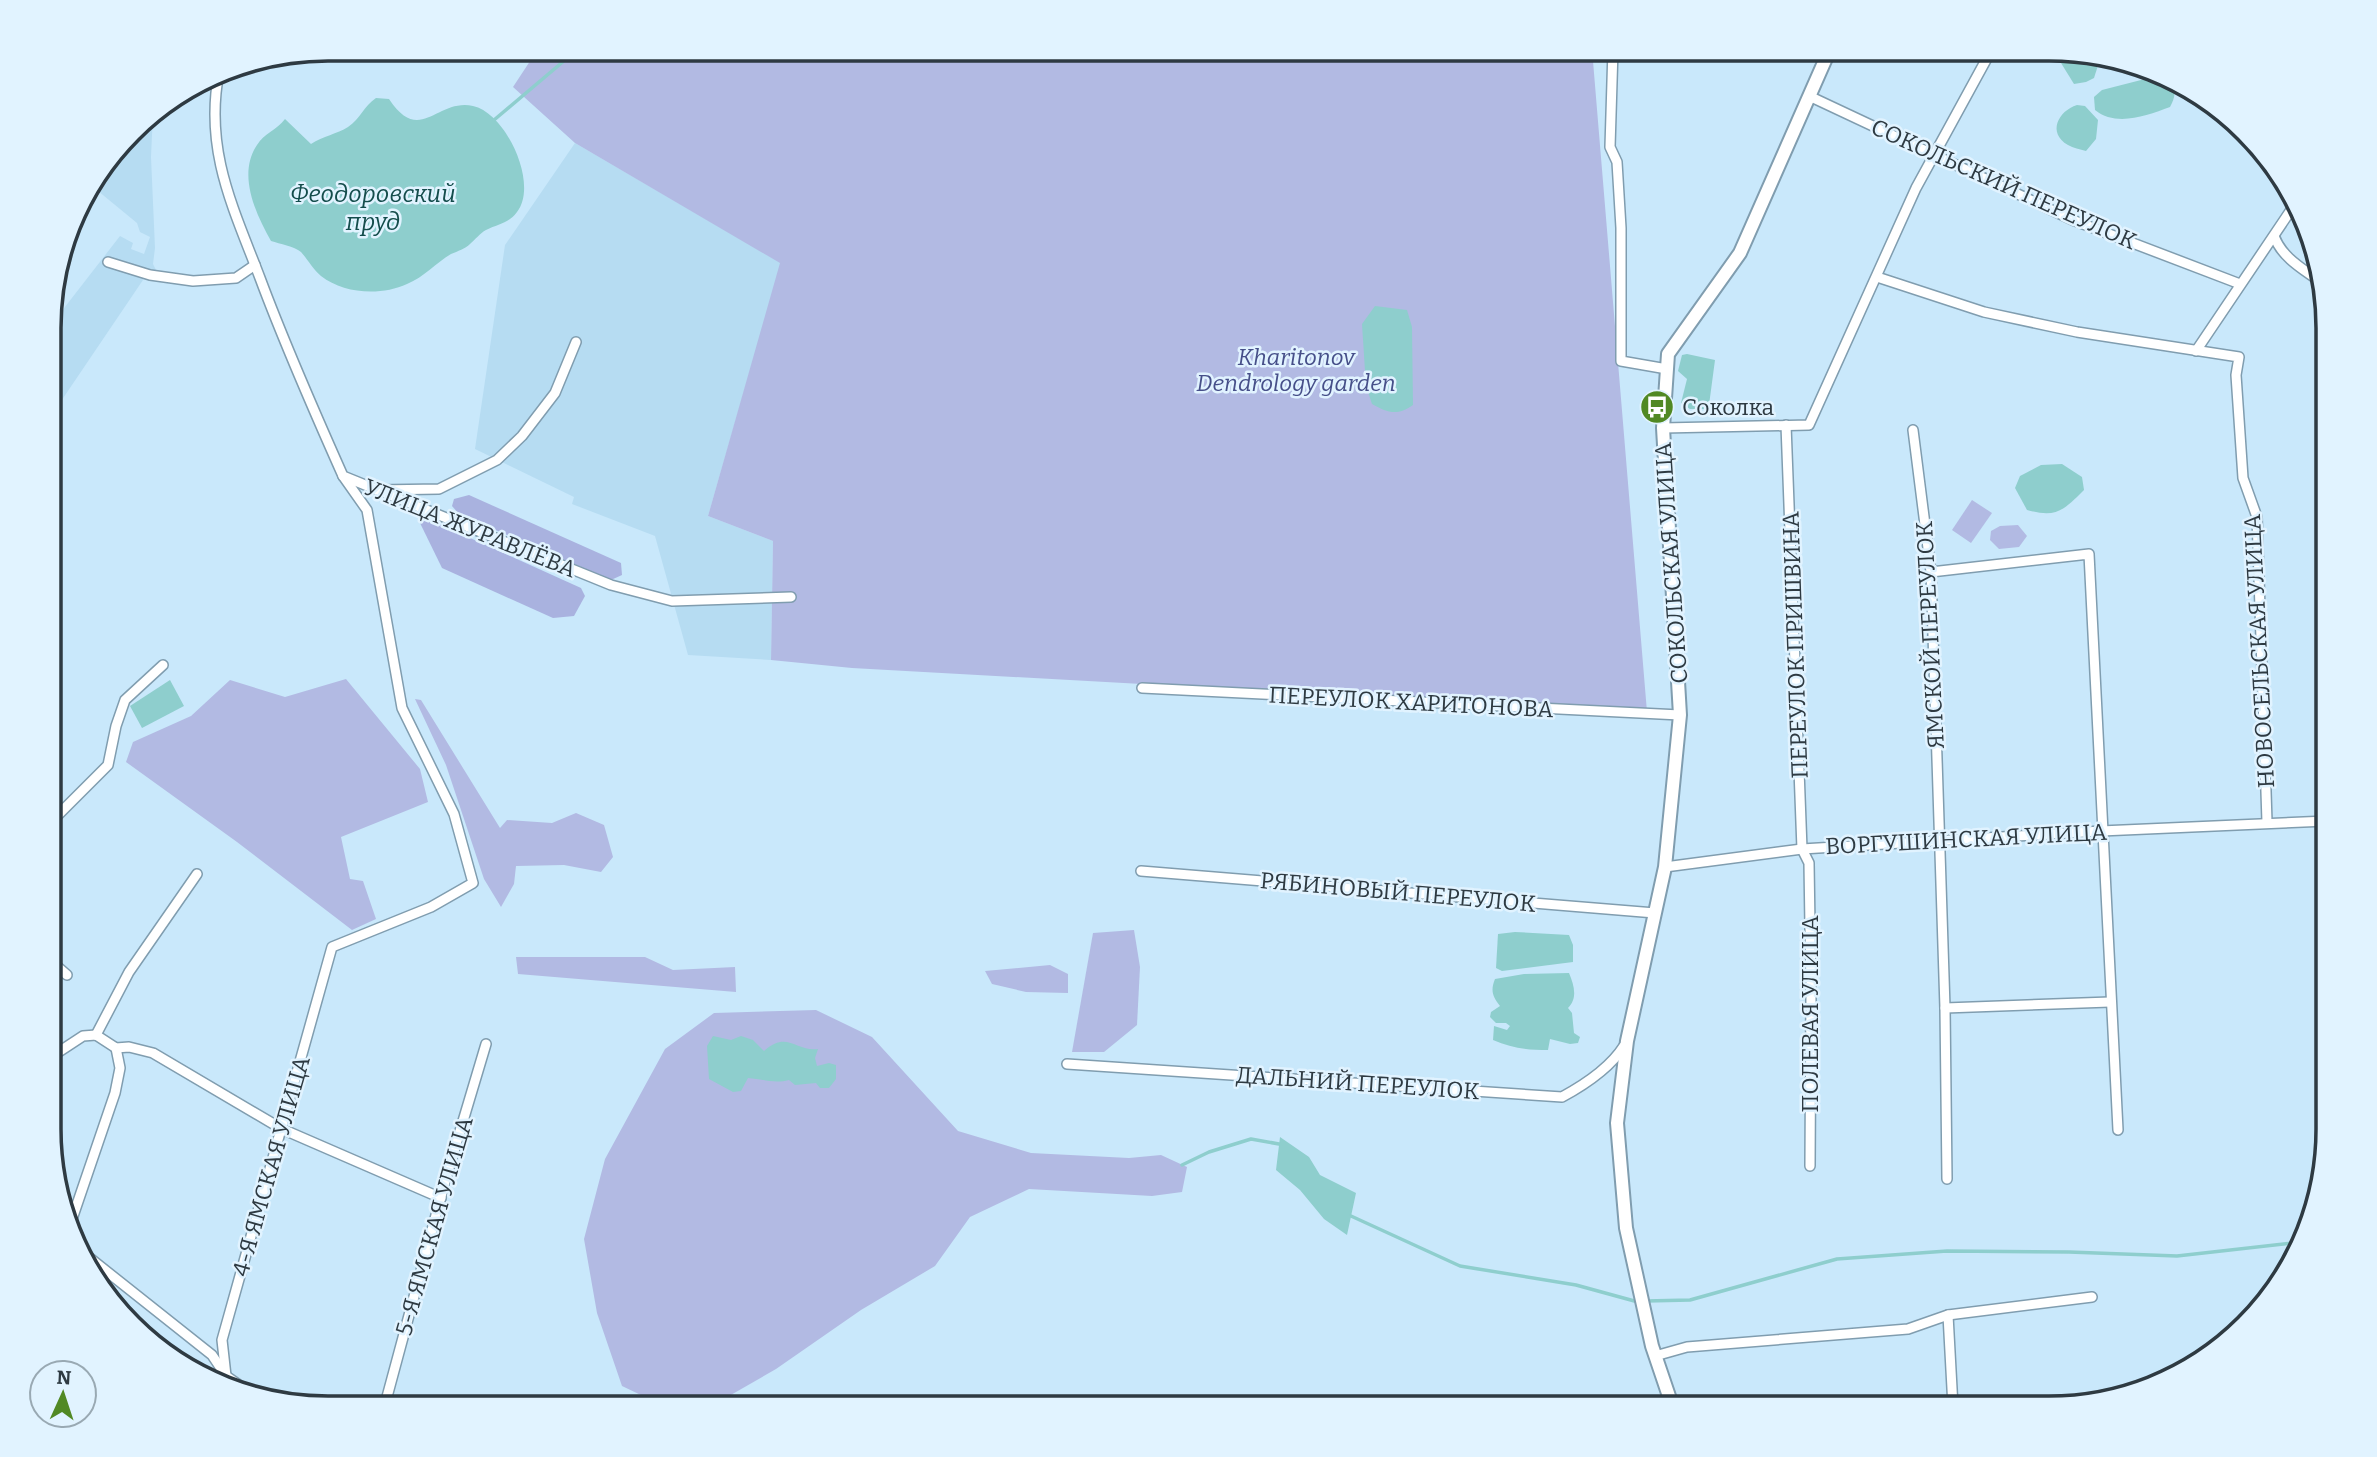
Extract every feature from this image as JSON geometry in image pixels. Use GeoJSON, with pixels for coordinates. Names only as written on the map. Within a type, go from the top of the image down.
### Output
{"type":"FeatureCollection","features":[{"type":"Feature","properties":{"kind":"street"},"geometry":{"type":"LineString","coordinates":[[1613,61],[1610,147],[1617,162],[1621,228],[1621,361],[1667,369]]}},
{"type":"Feature","properties":{"kind":"street","name":"СОКОЛЬСКАЯ УЛИЦА"},"geometry":{"type":"LineString","coordinates":[[1669,1396],[1655,1356],[1626,1228],[1617,1123],[1627,1041],[1665,867],[1680,715],[1662,428],[1668,354],[1740,253],[1825,61]]}},
{"type":"Feature","properties":{"kind":"street"},"geometry":{"type":"LineString","coordinates":[[1662,428],[1810,425],[1933,153],[1985,61]]}},
{"type":"Feature","properties":{"kind":"street","name":"УЛИЦА ЖУРАВЛЁВА"},"geometry":{"type":"LineString","coordinates":[[217,86],[214,111],[223,180],[285,346],[343,476],[611,585],[652,597],[672,601],[792,597]]}},
{"type":"Feature","properties":{"kind":"street","name":"СОКОЛЬСКИЙ ПЕРЕУЛОК"},"geometry":{"type":"LineString","coordinates":[[1809,96],[2075,221],[2240,284]]}},
{"type":"Feature","properties":{"kind":"street"},"geometry":{"type":"LineString","coordinates":[[1877,277],[1984,313],[2077,332],[2196,351],[2289,213]]}},
{"type":"Feature","properties":{"kind":"street"},"geometry":{"type":"LineString","coordinates":[[2274,236],[2286,257],[2311,275]]}},
{"type":"Feature","properties":{"kind":"street"},"geometry":{"type":"LineString","coordinates":[[108,262],[150,275],[193,281],[236,278],[255,265]]}},
{"type":"Feature","properties":{"kind":"street"},"geometry":{"type":"LineString","coordinates":[[372,490],[439,489],[497,460],[522,436],[555,393],[576,342]]}},
{"type":"Feature","properties":{"kind":"street","name":"НОВОСЕЛЬСКАЯ УЛИЦА"},"geometry":{"type":"LineString","coordinates":[[2196,351],[2239,356],[2236,375],[2243,478],[2257,517],[2267,822]]}},
{"type":"Feature","properties":{"kind":"street","name":"ПЕРЕУЛОК ПРИШВИНА"},"geometry":{"type":"LineString","coordinates":[[1786,425],[1802,849],[1809,863]]}},
{"type":"Feature","properties":{"kind":"street","name":"ЯМСКОЙ ПЕРЕУЛОК"},"geometry":{"type":"LineString","coordinates":[[1913,430],[1931,572],[1945,1008],[1947,1179]]}},
{"type":"Feature","properties":{"kind":"street","name":"4-Я ЯМСКАЯ УЛИЦА"},"geometry":{"type":"LineString","coordinates":[[226,1375],[222,1339],[332,947],[431,907],[472,883],[454,814],[402,708],[367,510],[343,476]]}},
{"type":"Feature","properties":{"kind":"street"},"geometry":{"type":"LineString","coordinates":[[1931,572],[2089,554],[2118,1130]]}},
{"type":"Feature","properties":{"kind":"street"},"geometry":{"type":"LineString","coordinates":[[61,812],[108,765],[116,726],[125,700],[163,665]]}},
{"type":"Feature","properties":{"kind":"street","name":"ПЕРЕУЛОК ХАРИТОНОВА"},"geometry":{"type":"LineString","coordinates":[[1142,688],[1680,715]]}},
{"type":"Feature","properties":{"kind":"street","name":"ВОРГУШИНСКАЯ УЛИЦА"},"geometry":{"type":"LineString","coordinates":[[1665,867],[1802,849],[2316,821]]}},
{"type":"Feature","properties":{"kind":"street","name":"ПОЛЕВАЯ УЛИЦА"},"geometry":{"type":"LineString","coordinates":[[1809,863],[1810,1166]]}},
{"type":"Feature","properties":{"kind":"street","name":"РЯБИНОВЫЙ ПЕРЕУЛОК"},"geometry":{"type":"LineString","coordinates":[[1141,871],[1655,913]]}},
{"type":"Feature","properties":{"kind":"street"},"geometry":{"type":"LineString","coordinates":[[96,1035],[129,972],[197,874]]}},
{"type":"Feature","properties":{"kind":"street"},"geometry":{"type":"LineString","coordinates":[[61,970],[66,975]]}},
{"type":"Feature","properties":{"kind":"street"},"geometry":{"type":"LineString","coordinates":[[1945,1008],[2110,1002]]}},
{"type":"Feature","properties":{"kind":"street"},"geometry":{"type":"LineString","coordinates":[[61,1050],[83,1036],[96,1035],[116,1048],[129,1047],[153,1053],[282,1129],[441,1198]]}},
{"type":"Feature","properties":{"kind":"street","name":"ДАЛЬНИЙ ПЕРЕУЛОК"},"geometry":{"type":"LineString","coordinates":[[1067,1064],[1562,1097],[1582,1087],[1613,1063],[1627,1041]]}},
{"type":"Feature","properties":{"kind":"street","name":"5-Я ЯМСКАЯ УЛИЦА"},"geometry":{"type":"LineString","coordinates":[[387,1396],[486,1044]]}},
{"type":"Feature","properties":{"kind":"street"},"geometry":{"type":"LineString","coordinates":[[74,1212],[115,1093],[120,1068],[116,1048]]}},
{"type":"Feature","properties":{"kind":"street"},"geometry":{"type":"LineString","coordinates":[[100,1267],[212,1355],[225,1375]]}},
{"type":"Feature","properties":{"kind":"street"},"geometry":{"type":"LineString","coordinates":[[1655,1356],[1686,1347],[1908,1329],[1948,1315],[2092,1297]]}},
{"type":"Feature","properties":{"kind":"street"},"geometry":{"type":"LineString","coordinates":[[1948,1315],[1952,1396]]}},
{"type":"Feature","properties":{"kind":"shaded area"},"geometry":{"type":"Polygon","coordinates":[[[152,127],[153,264],[162,282],[145,277],[61,401],[62,311],[120,236],[133,243],[131,249],[144,254],[150,237],[140,232],[137,223],[99,192],[127,152],[152,127]]]}},
{"type":"Feature","properties":{"kind":"shaded area"},"geometry":{"type":"Polygon","coordinates":[[[575,143],[781,263],[708,516],[773,541],[771,660],[688,655],[655,536],[572,504],[574,497],[475,449],[505,245],[575,143]]]}},
{"type":"Feature","properties":{"kind":"shaded area"},"geometry":{"type":"Polygon","coordinates":[[[469,495],[621,563],[622,575],[611,580],[459,514],[452,506],[454,499],[469,495]]]}},
{"type":"Feature","properties":{"kind":"shaded area"},"geometry":{"type":"Polygon","coordinates":[[[421,518],[581,588],[585,596],[574,616],[553,618],[442,568],[420,523],[421,518]]]}},
{"type":"Feature","properties":{"kind":"green space","name":"Kharitonov Dendrology garden"},"geometry":{"type":"Polygon","coordinates":[[[530,61],[1593,61],[1647,712],[852,668],[771,660],[773,541],[708,516],[780,263],[575,143],[513,87],[530,61]]]}},
{"type":"Feature","properties":{"kind":"green space"},"geometry":{"type":"Polygon","coordinates":[[[1972,500],[1992,513],[1971,543],[1952,530],[1972,500]]]}},
{"type":"Feature","properties":{"kind":"green space"},"geometry":{"type":"Polygon","coordinates":[[[2018,525],[2027,536],[2019,547],[1999,549],[1990,540],[1991,531],[2000,526],[2018,525]]]}},
{"type":"Feature","properties":{"kind":"green space"},"geometry":{"type":"Polygon","coordinates":[[[346,679],[420,769],[428,802],[341,837],[350,879],[363,881],[376,919],[352,930],[126,762],[133,742],[191,716],[230,680],[285,697],[346,679]]]}},
{"type":"Feature","properties":{"kind":"green space"},"geometry":{"type":"Polygon","coordinates":[[[415,699],[421,700],[500,828],[507,820],[552,823],[576,813],[604,825],[613,857],[601,872],[564,865],[516,866],[514,884],[501,907],[484,879],[446,765],[415,699]]]}},
{"type":"Feature","properties":{"kind":"green space"},"geometry":{"type":"Polygon","coordinates":[[[1134,930],[1140,967],[1137,1025],[1104,1052],[1072,1052],[1093,933],[1134,930]]]}},
{"type":"Feature","properties":{"kind":"green space"},"geometry":{"type":"Polygon","coordinates":[[[516,957],[645,957],[673,970],[735,967],[736,992],[518,974],[516,957]]]}},
{"type":"Feature","properties":{"kind":"green space"},"geometry":{"type":"Polygon","coordinates":[[[1050,965],[1068,974],[1068,993],[1026,992],[992,984],[985,971],[1050,965]]]}},
{"type":"Feature","properties":{"kind":"green space"},"geometry":{"type":"Polygon","coordinates":[[[816,1010],[872,1037],[958,1131],[1031,1153],[1129,1158],[1161,1155],[1187,1167],[1182,1192],[1152,1196],[1029,1189],[970,1217],[935,1266],[861,1310],[776,1369],[729,1396],[643,1396],[622,1386],[597,1313],[584,1239],[605,1159],[665,1049],[714,1013],[816,1010]]]}},
{"type":"Feature","properties":{"kind":"water"},"geometry":{"type":"Polygon","coordinates":[[[2061,63],[2098,66],[2094,78],[2074,84],[2061,63]]]}},
{"type":"Feature","properties":{"kind":"water"},"geometry":{"type":"Polygon","coordinates":[[[2144,79],[2174,94],[2170,107],[2122,119],[2103,115],[2095,110],[2094,97],[2102,90],[2144,79]]]}},
{"type":"Feature","properties":{"kind":"water","name":"Феодоровский пруд"},"geometry":{"type":"Polygon","coordinates":[[[376,98],[389,99],[410,119],[420,120],[460,105],[485,111],[497,122],[516,151],[524,185],[523,200],[510,219],[484,231],[466,247],[451,254],[413,281],[386,290],[351,290],[330,282],[318,273],[298,250],[271,241],[251,194],[249,169],[257,145],[285,119],[311,144],[348,127],[376,98]]]}},
{"type":"Feature","properties":{"kind":"water"},"geometry":{"type":"Polygon","coordinates":[[[2077,105],[2085,106],[2098,120],[2096,139],[2086,151],[2068,145],[2058,135],[2060,117],[2077,105]]]}},
{"type":"Feature","properties":{"kind":"water"},"geometry":{"type":"Polygon","coordinates":[[[1375,306],[1407,310],[1412,327],[1413,405],[1402,411],[1388,411],[1372,404],[1366,386],[1362,324],[1375,306]]]}},
{"type":"Feature","properties":{"kind":"water"},"geometry":{"type":"Polygon","coordinates":[[[1682,355],[1715,360],[1709,405],[1706,409],[1690,409],[1681,403],[1687,379],[1678,371],[1682,355]]]}},
{"type":"Feature","properties":{"kind":"water"},"geometry":{"type":"Polygon","coordinates":[[[2062,464],[2082,477],[2084,490],[2058,511],[2045,513],[2027,510],[2015,488],[2020,476],[2041,465],[2062,464]]]}},
{"type":"Feature","properties":{"kind":"water"},"geometry":{"type":"Polygon","coordinates":[[[170,680],[184,706],[142,728],[130,706],[170,680]]]}},
{"type":"Feature","properties":{"kind":"water"},"geometry":{"type":"Polygon","coordinates":[[[1515,932],[1569,935],[1573,945],[1573,962],[1502,971],[1496,968],[1498,934],[1515,932]]]}},
{"type":"Feature","properties":{"kind":"water"},"geometry":{"type":"Polygon","coordinates":[[[1569,973],[1574,996],[1568,1008],[1572,1013],[1574,1033],[1580,1037],[1578,1043],[1570,1044],[1550,1039],[1548,1050],[1541,1050],[1513,1047],[1493,1040],[1494,1026],[1507,1030],[1510,1026],[1496,1023],[1490,1017],[1491,1012],[1500,1006],[1493,994],[1495,979],[1524,974],[1569,973]]]}},
{"type":"Feature","properties":{"kind":"water"},"geometry":{"type":"Polygon","coordinates":[[[713,1036],[731,1040],[741,1036],[753,1040],[764,1051],[779,1042],[818,1049],[815,1058],[817,1066],[829,1063],[836,1065],[836,1079],[829,1088],[820,1088],[816,1083],[795,1085],[789,1080],[748,1078],[741,1091],[733,1092],[709,1079],[707,1046],[713,1036]]]}},
{"type":"Feature","properties":{"kind":"water"},"geometry":{"type":"Polygon","coordinates":[[[1280,1137],[1309,1157],[1320,1175],[1356,1193],[1347,1235],[1324,1219],[1300,1190],[1276,1170],[1280,1137]]]}},
{"type":"Feature","properties":{"kind":"waterway"},"geometry":{"type":"LineString","coordinates":[[494,120],[564,61]]}},
{"type":"Feature","properties":{"kind":"waterway"},"geometry":{"type":"LineString","coordinates":[[1182,1165],[1209,1152],[1251,1139],[1279,1144]]}},
{"type":"Feature","properties":{"kind":"waterway"},"geometry":{"type":"LineString","coordinates":[[1351,1216],[1460,1266],[1576,1285],[1638,1302]]}},
{"type":"Feature","properties":{"kind":"waterway"},"geometry":{"type":"LineString","coordinates":[[1646,1301],[1690,1300],[1837,1259],[1947,1251],[2177,1256],[2290,1243]]}},
{"type":"Feature","properties":{"kind":"place","name":"Соколка"},"geometry":{"type":"Point","coordinates":[1657,407]}}]}
